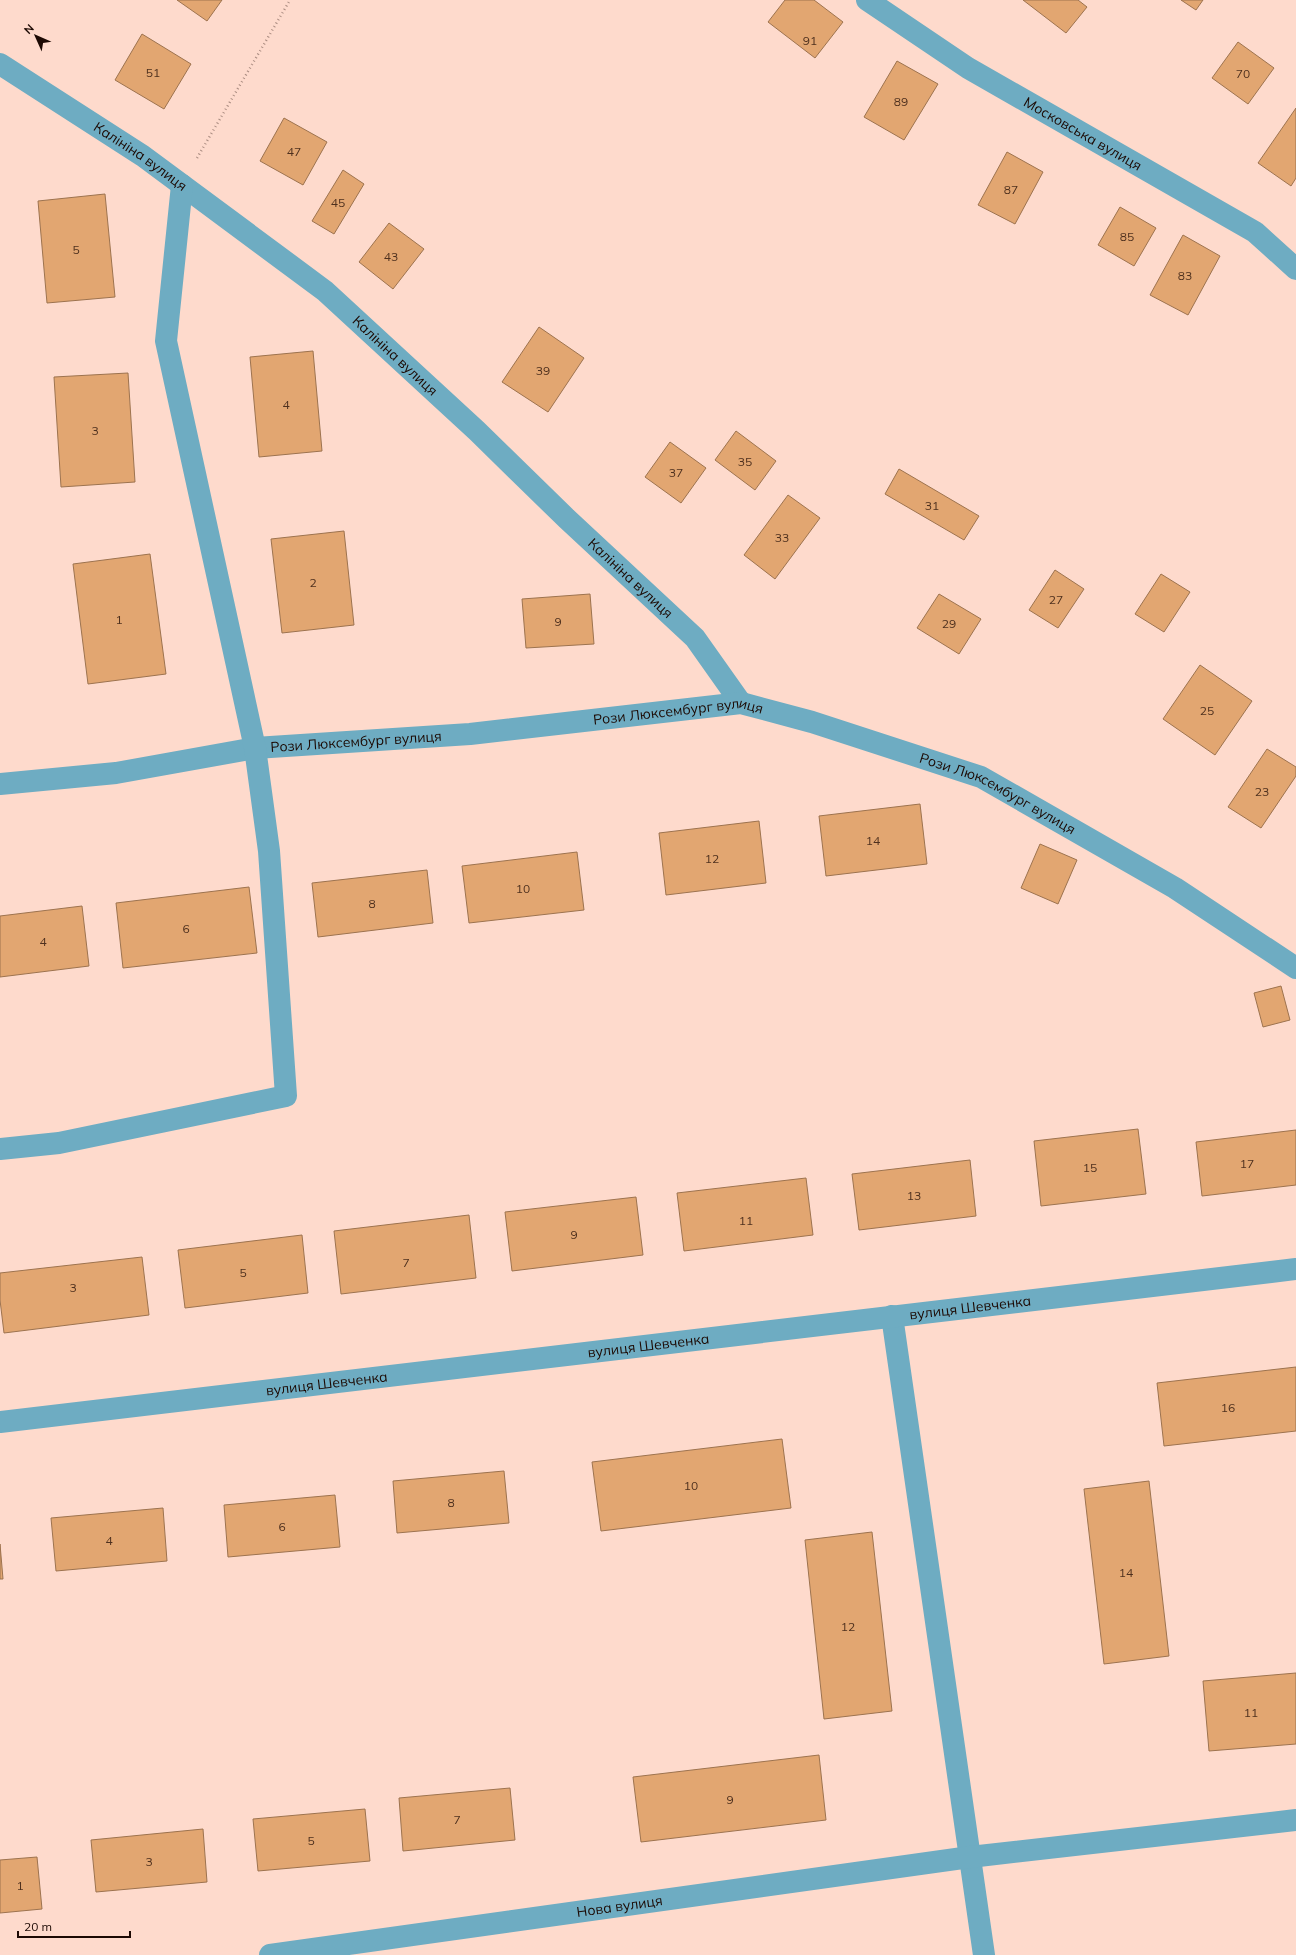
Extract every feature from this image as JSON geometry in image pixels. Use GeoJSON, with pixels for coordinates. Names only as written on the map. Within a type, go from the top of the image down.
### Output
{"type":"FeatureCollection","features":[{"type":"Feature","properties":{"kind":"street","name":"Московська вулиця"},"geometry":{"type":"LineString","coordinates":[[867,0],[968,68],[1255,232],[1296,269]]}},
{"type":"Feature","properties":{"kind":"street","name":"Калініна вулиця"},"geometry":{"type":"LineString","coordinates":[[0,64],[143,156],[325,291],[478,431],[566,518],[695,638],[741,703]]}},
{"type":"Feature","properties":{"kind":"street"},"geometry":{"type":"LineString","coordinates":[[0,1149],[59,1143],[286,1096],[269,851],[254,748],[166,340],[182,185]]}},
{"type":"Feature","properties":{"kind":"street","name":"Рози Люксембург вулиця"},"geometry":{"type":"LineString","coordinates":[[0,784],[116,774],[254,748],[470,734],[741,703],[812,722],[981,777],[1175,888],[1296,968]]}},
{"type":"Feature","properties":{"kind":"street","name":"вулиця Шевченка"},"geometry":{"type":"LineString","coordinates":[[0,1422],[1296,1269]]}},
{"type":"Feature","properties":{"kind":"street"},"geometry":{"type":"LineString","coordinates":[[892,1316],[984,1955]]}},
{"type":"Feature","properties":{"kind":"street","name":"Нова вулиця"},"geometry":{"type":"LineString","coordinates":[[270,1955],[970,1857],[1296,1820]]}},
{"type":"Feature","properties":{"kind":"path"},"geometry":{"type":"LineString","coordinates":[[182,185],[290,0]]}},
{"type":"Feature","properties":{"kind":"building"},"geometry":{"type":"Polygon","coordinates":[[[177,0],[222,0],[207,21],[177,0]]]}},
{"type":"Feature","properties":{"kind":"building"},"geometry":{"type":"Polygon","coordinates":[[[785,0],[814,0],[843,22],[815,58],[768,22],[785,0]]]}},
{"type":"Feature","properties":{"kind":"building"},"geometry":{"type":"Polygon","coordinates":[[[1023,0],[1078,0],[1087,7],[1066,33],[1023,0]]]}},
{"type":"Feature","properties":{"kind":"building"},"geometry":{"type":"Polygon","coordinates":[[[1181,0],[1203,0],[1196,10],[1181,0]]]}},
{"type":"Feature","properties":{"kind":"building"},"geometry":{"type":"Polygon","coordinates":[[[142,34],[191,64],[164,109],[115,80],[142,34]]]}},
{"type":"Feature","properties":{"kind":"building"},"geometry":{"type":"Polygon","coordinates":[[[1238,42],[1274,68],[1248,104],[1212,78],[1238,42]]]}},
{"type":"Feature","properties":{"kind":"building"},"geometry":{"type":"Polygon","coordinates":[[[897,61],[938,84],[904,140],[864,117],[897,61]]]}},
{"type":"Feature","properties":{"kind":"building"},"geometry":{"type":"Polygon","coordinates":[[[1296,108],[1296,178],[1291,186],[1258,163],[1296,108]]]}},
{"type":"Feature","properties":{"kind":"building"},"geometry":{"type":"Polygon","coordinates":[[[284,118],[327,142],[303,185],[260,161],[284,118]]]}},
{"type":"Feature","properties":{"kind":"building"},"geometry":{"type":"Polygon","coordinates":[[[1007,152],[1043,172],[1015,224],[978,205],[1007,152]]]}},
{"type":"Feature","properties":{"kind":"building"},"geometry":{"type":"Polygon","coordinates":[[[343,170],[364,184],[334,234],[312,221],[343,170]]]}},
{"type":"Feature","properties":{"kind":"building"},"geometry":{"type":"Polygon","coordinates":[[[105,194],[115,297],[47,303],[38,201],[105,194]]]}},
{"type":"Feature","properties":{"kind":"building"},"geometry":{"type":"Polygon","coordinates":[[[1120,207],[1156,228],[1134,266],[1098,245],[1120,207]]]}},
{"type":"Feature","properties":{"kind":"building"},"geometry":{"type":"Polygon","coordinates":[[[389,223],[424,249],[393,289],[359,262],[389,223]]]}},
{"type":"Feature","properties":{"kind":"building"},"geometry":{"type":"Polygon","coordinates":[[[1183,235],[1220,256],[1188,315],[1150,295],[1183,235]]]}},
{"type":"Feature","properties":{"kind":"building"},"geometry":{"type":"Polygon","coordinates":[[[539,327],[584,358],[548,412],[502,382],[539,327]]]}},
{"type":"Feature","properties":{"kind":"building"},"geometry":{"type":"Polygon","coordinates":[[[313,351],[322,451],[259,457],[250,357],[313,351]]]}},
{"type":"Feature","properties":{"kind":"building"},"geometry":{"type":"Polygon","coordinates":[[[128,373],[135,482],[61,487],[54,377],[128,373]]]}},
{"type":"Feature","properties":{"kind":"building"},"geometry":{"type":"Polygon","coordinates":[[[736,431],[776,461],[755,490],[715,460],[736,431]]]}},
{"type":"Feature","properties":{"kind":"building"},"geometry":{"type":"Polygon","coordinates":[[[670,442],[706,468],[681,503],[645,477],[670,442]]]}},
{"type":"Feature","properties":{"kind":"building"},"geometry":{"type":"Polygon","coordinates":[[[899,469],[979,516],[964,540],[885,494],[899,469]]]}},
{"type":"Feature","properties":{"kind":"building"},"geometry":{"type":"Polygon","coordinates":[[[788,495],[820,518],[775,579],[744,555],[788,495]]]}},
{"type":"Feature","properties":{"kind":"building"},"geometry":{"type":"Polygon","coordinates":[[[344,531],[354,625],[282,633],[271,539],[344,531]]]}},
{"type":"Feature","properties":{"kind":"building"},"geometry":{"type":"Polygon","coordinates":[[[150,554],[166,674],[88,684],[73,564],[150,554]]]}},
{"type":"Feature","properties":{"kind":"building"},"geometry":{"type":"Polygon","coordinates":[[[1055,570],[1084,589],[1058,628],[1029,610],[1055,570]]]}},
{"type":"Feature","properties":{"kind":"building"},"geometry":{"type":"Polygon","coordinates":[[[1161,574],[1190,592],[1164,632],[1135,614],[1161,574]]]}},
{"type":"Feature","properties":{"kind":"building"},"geometry":{"type":"Polygon","coordinates":[[[590,594],[594,644],[526,648],[522,599],[590,594]]]}},
{"type":"Feature","properties":{"kind":"building"},"geometry":{"type":"Polygon","coordinates":[[[939,594],[981,619],[959,654],[917,628],[939,594]]]}},
{"type":"Feature","properties":{"kind":"building"},"geometry":{"type":"Polygon","coordinates":[[[1200,665],[1252,701],[1215,755],[1163,719],[1200,665]]]}},
{"type":"Feature","properties":{"kind":"building"},"geometry":{"type":"Polygon","coordinates":[[[1267,749],[1296,767],[1296,776],[1261,828],[1228,807],[1267,749]]]}},
{"type":"Feature","properties":{"kind":"building"},"geometry":{"type":"Polygon","coordinates":[[[920,804],[927,864],[826,876],[819,816],[920,804]]]}},
{"type":"Feature","properties":{"kind":"building"},"geometry":{"type":"Polygon","coordinates":[[[759,821],[766,883],[666,895],[659,833],[759,821]]]}},
{"type":"Feature","properties":{"kind":"building"},"geometry":{"type":"Polygon","coordinates":[[[1040,844],[1077,860],[1058,904],[1021,888],[1040,844]]]}},
{"type":"Feature","properties":{"kind":"building"},"geometry":{"type":"Polygon","coordinates":[[[577,852],[584,910],[469,923],[462,866],[577,852]]]}},
{"type":"Feature","properties":{"kind":"building"},"geometry":{"type":"Polygon","coordinates":[[[427,870],[433,923],[318,937],[312,883],[427,870]]]}},
{"type":"Feature","properties":{"kind":"building"},"geometry":{"type":"Polygon","coordinates":[[[249,887],[257,953],[123,968],[116,903],[249,887]]]}},
{"type":"Feature","properties":{"kind":"building"},"geometry":{"type":"Polygon","coordinates":[[[82,906],[89,966],[0,977],[0,916],[82,906]]]}},
{"type":"Feature","properties":{"kind":"building"},"geometry":{"type":"Polygon","coordinates":[[[1281,986],[1290,1020],[1263,1027],[1254,993],[1281,986]]]}},
{"type":"Feature","properties":{"kind":"building"},"geometry":{"type":"Polygon","coordinates":[[[1138,1129],[1146,1194],[1041,1206],[1034,1141],[1138,1129]]]}},
{"type":"Feature","properties":{"kind":"building"},"geometry":{"type":"Polygon","coordinates":[[[1296,1130],[1296,1185],[1202,1196],[1196,1142],[1296,1130]]]}},
{"type":"Feature","properties":{"kind":"building"},"geometry":{"type":"Polygon","coordinates":[[[970,1160],[976,1216],[859,1230],[852,1174],[970,1160]]]}},
{"type":"Feature","properties":{"kind":"building"},"geometry":{"type":"Polygon","coordinates":[[[806,1178],[813,1235],[684,1251],[677,1193],[806,1178]]]}},
{"type":"Feature","properties":{"kind":"building"},"geometry":{"type":"Polygon","coordinates":[[[636,1197],[643,1255],[512,1271],[505,1212],[636,1197]]]}},
{"type":"Feature","properties":{"kind":"building"},"geometry":{"type":"Polygon","coordinates":[[[469,1215],[476,1278],[341,1294],[334,1231],[469,1215]]]}},
{"type":"Feature","properties":{"kind":"building"},"geometry":{"type":"Polygon","coordinates":[[[302,1235],[308,1293],[185,1308],[178,1250],[302,1235]]]}},
{"type":"Feature","properties":{"kind":"building"},"geometry":{"type":"Polygon","coordinates":[[[142,1257],[149,1315],[4,1333],[0,1300],[0,1273],[142,1257]]]}},
{"type":"Feature","properties":{"kind":"building"},"geometry":{"type":"Polygon","coordinates":[[[1296,1367],[1296,1431],[1164,1446],[1157,1383],[1296,1367]]]}},
{"type":"Feature","properties":{"kind":"building"},"geometry":{"type":"Polygon","coordinates":[[[782,1439],[791,1508],[601,1531],[592,1462],[782,1439]]]}},
{"type":"Feature","properties":{"kind":"building"},"geometry":{"type":"Polygon","coordinates":[[[504,1471],[509,1523],[397,1533],[393,1481],[504,1471]]]}},
{"type":"Feature","properties":{"kind":"building"},"geometry":{"type":"Polygon","coordinates":[[[1149,1481],[1169,1656],[1104,1664],[1084,1489],[1149,1481]]]}},
{"type":"Feature","properties":{"kind":"building"},"geometry":{"type":"Polygon","coordinates":[[[335,1495],[340,1547],[228,1557],[224,1505],[335,1495]]]}},
{"type":"Feature","properties":{"kind":"building"},"geometry":{"type":"Polygon","coordinates":[[[163,1508],[167,1561],[56,1571],[51,1518],[163,1508]]]}},
{"type":"Feature","properties":{"kind":"building"},"geometry":{"type":"Polygon","coordinates":[[[872,1532],[892,1711],[824,1719],[805,1540],[872,1532]]]}},
{"type":"Feature","properties":{"kind":"building"},"geometry":{"type":"Polygon","coordinates":[[[0,1544],[3,1579],[0,1579],[0,1544]]]}},
{"type":"Feature","properties":{"kind":"building"},"geometry":{"type":"Polygon","coordinates":[[[1296,1673],[1296,1744],[1209,1751],[1203,1681],[1296,1673]]]}},
{"type":"Feature","properties":{"kind":"building"},"geometry":{"type":"Polygon","coordinates":[[[819,1755],[826,1820],[641,1842],[633,1777],[819,1755]]]}},
{"type":"Feature","properties":{"kind":"building"},"geometry":{"type":"Polygon","coordinates":[[[510,1788],[515,1840],[403,1851],[399,1798],[510,1788]]]}},
{"type":"Feature","properties":{"kind":"building"},"geometry":{"type":"Polygon","coordinates":[[[365,1809],[370,1861],[258,1871],[253,1819],[365,1809]]]}},
{"type":"Feature","properties":{"kind":"building"},"geometry":{"type":"Polygon","coordinates":[[[203,1829],[207,1882],[96,1892],[91,1840],[203,1829]]]}},
{"type":"Feature","properties":{"kind":"building"},"geometry":{"type":"Polygon","coordinates":[[[37,1857],[42,1909],[0,1913],[0,1860],[37,1857]]]}}]}
